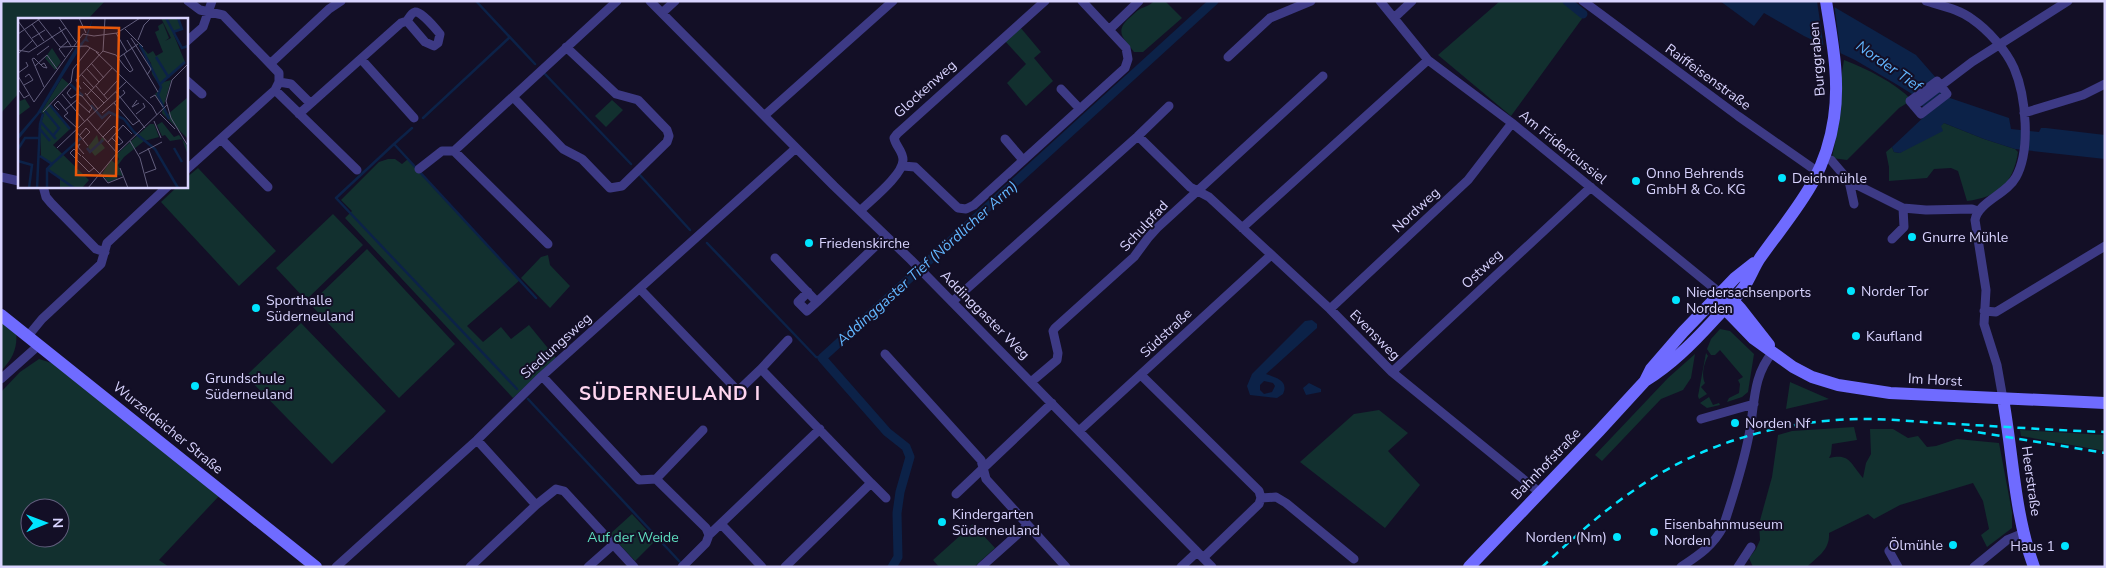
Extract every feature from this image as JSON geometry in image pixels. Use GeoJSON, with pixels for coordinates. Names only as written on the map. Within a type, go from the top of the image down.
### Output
{"type":"FeatureCollection","features":[{"type":"Feature","properties":{"kind":"main road","name":"Burggraben"},"geometry":{"type":"LineString","coordinates":[[1818,172],[1834,118],[1836,98],[1834,62],[1826,1]]}},
{"type":"Feature","properties":{"kind":"main road","name":"Bahnhofstraße"},"geometry":{"type":"LineString","coordinates":[[1645,381],[1668,366],[1702,335],[1745,286],[1759,260],[1801,204],[1818,172]]}},
{"type":"Feature","properties":{"kind":"main road","name":"Bahnhofstraße"},"geometry":{"type":"LineString","coordinates":[[1469,567],[1645,381],[1662,355],[1720,293],[1759,260]]}},
{"type":"Feature","properties":{"kind":"main road","name":"Im Horst"},"geometry":{"type":"LineString","coordinates":[[1720,293],[1754,339],[1794,368],[1812,377],[1854,389],[2003,399],[2105,403]]}},
{"type":"Feature","properties":{"kind":"main road","name":"Wurzeldeicher Straße"},"geometry":{"type":"LineString","coordinates":[[1,315],[316,567]]}},
{"type":"Feature","properties":{"kind":"main road","name":"Heerstraße"},"geometry":{"type":"LineString","coordinates":[[2003,399],[2024,533],[2034,567]]}},
{"type":"Feature","properties":{"kind":"street"},"geometry":{"type":"LineString","coordinates":[[188,1],[195,8],[208,13],[223,15],[279,73],[277,86],[299,114],[357,170]]}},
{"type":"Feature","properties":{"kind":"street"},"geometry":{"type":"LineString","coordinates":[[188,40],[203,27],[212,1]]}},
{"type":"Feature","properties":{"kind":"street"},"geometry":{"type":"LineString","coordinates":[[270,64],[307,31],[311,24],[341,1]]}},
{"type":"Feature","properties":{"kind":"street"},"geometry":{"type":"LineString","coordinates":[[454,151],[514,98],[617,1]]}},
{"type":"Feature","properties":{"kind":"street","name":"Addinggaster Weg"},"geometry":{"type":"LineString","coordinates":[[650,1],[925,274],[1212,567]]}},
{"type":"Feature","properties":{"kind":"street"},"geometry":{"type":"LineString","coordinates":[[662,13],[675,1]]}},
{"type":"Feature","properties":{"kind":"street"},"geometry":{"type":"LineString","coordinates":[[765,115],[892,1]]}},
{"type":"Feature","properties":{"kind":"street","name":"Glockenweg"},"geometry":{"type":"LineString","coordinates":[[903,166],[902,152],[894,138],[896,134],[1045,1]]}},
{"type":"Feature","properties":{"kind":"street"},"geometry":{"type":"LineString","coordinates":[[860,211],[900,172],[903,166],[915,167],[958,208],[966,209],[974,205],[1125,68],[1128,59],[1126,48],[1082,1]]}},
{"type":"Feature","properties":{"kind":"street"},"geometry":{"type":"LineString","coordinates":[[1110,29],[1140,1]]}},
{"type":"Feature","properties":{"kind":"street"},"geometry":{"type":"LineString","coordinates":[[1228,57],[1270,18],[1311,1]]}},
{"type":"Feature","properties":{"kind":"street","name":"Am Fridericussiel"},"geometry":{"type":"LineString","coordinates":[[1380,1],[1428,60],[1512,123],[1720,293]]}},
{"type":"Feature","properties":{"kind":"street"},"geometry":{"type":"LineString","coordinates":[[1394,18],[1412,1]]}},
{"type":"Feature","properties":{"kind":"street","name":"Raiffeisenstraße"},"geometry":{"type":"LineString","coordinates":[[1583,1],[1760,132],[1818,172]]}},
{"type":"Feature","properties":{"kind":"street"},"geometry":{"type":"LineString","coordinates":[[1926,1],[1962,12],[1973,19],[1998,45],[2014,68],[2020,87],[2025,129],[2021,168],[2010,186],[1978,211],[1975,220],[1986,290],[1985,332],[1997,365],[2003,399]]}},
{"type":"Feature","properties":{"kind":"street"},"geometry":{"type":"LineString","coordinates":[[1914,106],[2052,5],[2068,1]]}},
{"type":"Feature","properties":{"kind":"street"},"geometry":{"type":"LineString","coordinates":[[299,114],[401,22],[407,21]]}},
{"type":"Feature","properties":{"kind":"street"},"geometry":{"type":"LineString","coordinates":[[514,98],[563,149],[582,159],[610,188],[622,186],[667,142],[669,136],[667,130],[638,100],[616,94],[566,47]]}},
{"type":"Feature","properties":{"kind":"street"},"geometry":{"type":"LineString","coordinates":[[361,59],[414,118]]}},
{"type":"Feature","properties":{"kind":"street"},"geometry":{"type":"LineString","coordinates":[[1242,228],[1428,60]]}},
{"type":"Feature","properties":{"kind":"street","name":"Schulpfad"},"geometry":{"type":"LineString","coordinates":[[1031,382],[1057,360],[1058,353],[1053,331],[1055,328],[1134,257],[1148,238],[1323,76]]}},
{"type":"Feature","properties":{"kind":"street"},"geometry":{"type":"LineString","coordinates":[[188,82],[202,94]]}},
{"type":"Feature","properties":{"kind":"street"},"geometry":{"type":"LineString","coordinates":[[188,168],[277,86],[291,84],[310,103]]}},
{"type":"Feature","properties":{"kind":"street"},"geometry":{"type":"LineString","coordinates":[[2024,113],[2083,95],[2105,84]]}},
{"type":"Feature","properties":{"kind":"street"},"geometry":{"type":"LineString","coordinates":[[1061,89],[1080,109]]}},
{"type":"Feature","properties":{"kind":"street"},"geometry":{"type":"LineString","coordinates":[[952,302],[1170,106]]}},
{"type":"Feature","properties":{"kind":"street","name":"Nordweg"},"geometry":{"type":"LineString","coordinates":[[1330,309],[1468,180],[1512,123]]}},
{"type":"Feature","properties":{"kind":"street","name":"Evensweg"},"geometry":{"type":"LineString","coordinates":[[1138,136],[1190,187],[1208,197],[1330,309],[1392,372],[1539,492]]}},
{"type":"Feature","properties":{"kind":"street"},"geometry":{"type":"LineString","coordinates":[[221,139],[268,187]]}},
{"type":"Feature","properties":{"kind":"street"},"geometry":{"type":"LineString","coordinates":[[1005,140],[1023,160]]}},
{"type":"Feature","properties":{"kind":"street","name":"Siedlungsweg"},"geometry":{"type":"LineString","coordinates":[[336,567],[477,440],[542,376],[796,148]]}},
{"type":"Feature","properties":{"kind":"street"},"geometry":{"type":"LineString","coordinates":[[419,169],[442,150],[454,151],[548,244]]}},
{"type":"Feature","properties":{"kind":"street"},"geometry":{"type":"LineString","coordinates":[[1831,160],[1849,181],[1903,208],[1926,210],[1972,209],[1978,211]]}},
{"type":"Feature","properties":{"kind":"street"},"geometry":{"type":"LineString","coordinates":[[1,177],[18,181]]}},
{"type":"Feature","properties":{"kind":"street"},"geometry":{"type":"LineString","coordinates":[[1849,181],[1854,204]]}},
{"type":"Feature","properties":{"kind":"street","name":"Ostweg"},"geometry":{"type":"LineString","coordinates":[[1392,372],[1591,187]]}},
{"type":"Feature","properties":{"kind":"street"},"geometry":{"type":"LineString","coordinates":[[44,188],[46,197],[51,203],[96,249],[104,252]]}},
{"type":"Feature","properties":{"kind":"street"},"geometry":{"type":"LineString","coordinates":[[28,336],[42,318],[101,264],[107,243],[166,188]]}},
{"type":"Feature","properties":{"kind":"street"},"geometry":{"type":"LineString","coordinates":[[1892,239],[1904,227],[1903,208]]}},
{"type":"Feature","properties":{"kind":"street"},"geometry":{"type":"LineString","coordinates":[[808,292],[798,302],[807,311],[886,236]]}},
{"type":"Feature","properties":{"kind":"street"},"geometry":{"type":"LineString","coordinates":[[1984,311],[1996,312],[2105,246]]}},
{"type":"Feature","properties":{"kind":"street","name":"Südstraße"},"geometry":{"type":"LineString","coordinates":[[1079,431],[1271,255]]}},
{"type":"Feature","properties":{"kind":"street"},"geometry":{"type":"LineString","coordinates":[[775,258],[816,302]]}},
{"type":"Feature","properties":{"kind":"street"},"geometry":{"type":"LineString","coordinates":[[640,289],[738,391],[788,340]]}},
{"type":"Feature","properties":{"kind":"street"},"geometry":{"type":"LineString","coordinates":[[1,379],[39,344]]}},
{"type":"Feature","properties":{"kind":"street"},"geometry":{"type":"LineString","coordinates":[[1682,567],[1705,551],[1716,540],[1724,527],[1749,436],[1760,371],[1773,352]]}},
{"type":"Feature","properties":{"kind":"street"},"geometry":{"type":"LineString","coordinates":[[885,354],[981,460],[986,479],[1066,567]]}},
{"type":"Feature","properties":{"kind":"street"},"geometry":{"type":"LineString","coordinates":[[761,369],[886,498]]}},
{"type":"Feature","properties":{"kind":"street"},"geometry":{"type":"LineString","coordinates":[[1141,375],[1259,491],[1261,498],[1259,504],[1200,555],[1181,567]]}},
{"type":"Feature","properties":{"kind":"street"},"geometry":{"type":"LineString","coordinates":[[542,376],[639,480],[656,479],[703,430]]}},
{"type":"Feature","properties":{"kind":"street"},"geometry":{"type":"LineString","coordinates":[[956,494],[1052,404]]}},
{"type":"Feature","properties":{"kind":"street"},"geometry":{"type":"LineString","coordinates":[[1701,419],[1754,404]]}},
{"type":"Feature","properties":{"kind":"street"},"geometry":{"type":"LineString","coordinates":[[682,567],[706,543],[709,535],[820,429]]}},
{"type":"Feature","properties":{"kind":"street"},"geometry":{"type":"LineString","coordinates":[[477,440],[536,505]]}},
{"type":"Feature","properties":{"kind":"street"},"geometry":{"type":"LineString","coordinates":[[656,479],[706,528],[709,535]]}},
{"type":"Feature","properties":{"kind":"street"},"geometry":{"type":"LineString","coordinates":[[785,567],[871,482]]}},
{"type":"Feature","properties":{"kind":"street"},"geometry":{"type":"LineString","coordinates":[[470,567],[536,505],[556,489],[564,491],[634,567]]}},
{"type":"Feature","properties":{"kind":"street"},"geometry":{"type":"LineString","coordinates":[[1261,498],[1276,497],[1354,559]]}},
{"type":"Feature","properties":{"kind":"street"},"geometry":{"type":"LineString","coordinates":[[721,524],[762,567]]}},
{"type":"Feature","properties":{"kind":"street"},"geometry":{"type":"LineString","coordinates":[[981,567],[1028,525]]}},
{"type":"Feature","properties":{"kind":"street"},"geometry":{"type":"LineString","coordinates":[[1974,567],[2007,540],[2024,533]]}},
{"type":"Feature","properties":{"kind":"street"},"geometry":{"type":"LineString","coordinates":[[588,567],[614,544]]}},
{"type":"Feature","properties":{"kind":"street"},"geometry":{"type":"LineString","coordinates":[[1895,545],[1889,551],[1898,567]]}},
{"type":"Feature","properties":{"kind":"street"},"geometry":{"type":"LineString","coordinates":[[1738,567],[1751,548]]}},
{"type":"Feature","properties":{"kind":"green space"},"geometry":{"type":"Polygon","coordinates":[[[1,1],[105,1],[89,18],[18,18],[18,94],[1,113],[1,1]]]}},
{"type":"Feature","properties":{"kind":"green space"},"geometry":{"type":"Polygon","coordinates":[[[1154,1],[1165,1],[1182,18],[1143,52],[1134,52],[1122,36],[1122,28],[1137,11],[1154,1]]]}},
{"type":"Feature","properties":{"kind":"green space"},"geometry":{"type":"Polygon","coordinates":[[[1500,1],[1563,1],[1584,16],[1511,116],[1438,55],[1500,1]]]}},
{"type":"Feature","properties":{"kind":"green space"},"geometry":{"type":"Polygon","coordinates":[[[1020,27],[1041,52],[1034,58],[1053,81],[1026,106],[1007,83],[1026,64],[1005,41],[1020,27]]]}},
{"type":"Feature","properties":{"kind":"green space"},"geometry":{"type":"Polygon","coordinates":[[[1844,60],[1897,87],[1912,100],[1899,108],[1847,160],[1832,158],[1840,117],[1841,78],[1844,60]]]}},
{"type":"Feature","properties":{"kind":"green space"},"geometry":{"type":"Polygon","coordinates":[[[612,100],[623,110],[606,127],[595,116],[612,100]]]}},
{"type":"Feature","properties":{"kind":"green space"},"geometry":{"type":"Polygon","coordinates":[[[1944,123],[2015,149],[2018,152],[2012,173],[2002,187],[1987,196],[1967,201],[1958,171],[1951,168],[1934,169],[1927,178],[1889,181],[1886,152],[1892,147],[1894,152],[1900,153],[1944,123]]]}},
{"type":"Feature","properties":{"kind":"green space"},"geometry":{"type":"Polygon","coordinates":[[[395,159],[402,164],[408,159],[520,280],[467,326],[483,342],[501,327],[511,339],[529,325],[556,358],[513,398],[345,218],[352,211],[341,200],[379,162],[395,159]]]}},
{"type":"Feature","properties":{"kind":"green space"},"geometry":{"type":"Polygon","coordinates":[[[198,168],[276,251],[239,286],[161,202],[176,188],[188,188],[188,176],[198,168]]]}},
{"type":"Feature","properties":{"kind":"green space"},"geometry":{"type":"Polygon","coordinates":[[[333,214],[363,245],[306,300],[276,268],[333,214]]]}},
{"type":"Feature","properties":{"kind":"green space"},"geometry":{"type":"Polygon","coordinates":[[[367,249],[455,344],[399,398],[310,304],[367,249]]]}},
{"type":"Feature","properties":{"kind":"green space"},"geometry":{"type":"Polygon","coordinates":[[[548,255],[550,265],[570,286],[550,308],[521,278],[541,257],[548,255]]]}},
{"type":"Feature","properties":{"kind":"green space"},"geometry":{"type":"Polygon","coordinates":[[[1,320],[16,331],[16,342],[9,362],[1,371],[1,320]]]}},
{"type":"Feature","properties":{"kind":"green space"},"geometry":{"type":"Polygon","coordinates":[[[301,323],[386,411],[332,464],[246,376],[301,323]]]}},
{"type":"Feature","properties":{"kind":"green space"},"geometry":{"type":"Polygon","coordinates":[[[1720,329],[1730,331],[1754,354],[1748,392],[1742,397],[1727,402],[1729,398],[1739,393],[1740,384],[1738,380],[1743,377],[1720,350],[1715,355],[1711,355],[1707,349],[1711,339],[1720,329]]]}},
{"type":"Feature","properties":{"kind":"green space"},"geometry":{"type":"Polygon","coordinates":[[[1706,353],[1708,356],[1703,373],[1705,383],[1701,387],[1707,394],[1699,399],[1698,396],[1706,353]]]}},
{"type":"Feature","properties":{"kind":"green space"},"geometry":{"type":"Polygon","coordinates":[[[1695,354],[1691,378],[1683,390],[1661,399],[1602,461],[1595,455],[1668,378],[1695,354]]]}},
{"type":"Feature","properties":{"kind":"green space"},"geometry":{"type":"Polygon","coordinates":[[[39,359],[55,364],[219,496],[159,560],[169,567],[1,567],[1,392],[20,372],[39,359]]]}},
{"type":"Feature","properties":{"kind":"green space"},"geometry":{"type":"Polygon","coordinates":[[[1790,382],[1829,399],[1786,409],[1790,382]]]}},
{"type":"Feature","properties":{"kind":"green space"},"geometry":{"type":"Polygon","coordinates":[[[1709,397],[1713,405],[1719,403],[1720,405],[1707,408],[1700,403],[1709,397]]]}},
{"type":"Feature","properties":{"kind":"green space"},"geometry":{"type":"Polygon","coordinates":[[[1379,410],[1408,433],[1388,451],[1420,485],[1385,528],[1300,462],[1354,414],[1379,410]]]}},
{"type":"Feature","properties":{"kind":"green space"},"geometry":{"type":"Polygon","coordinates":[[[1854,427],[1857,440],[1832,444],[1829,458],[1846,458],[1863,478],[1866,463],[1871,454],[1870,429],[1893,429],[1908,438],[1918,436],[1927,447],[1957,439],[1999,443],[2012,512],[2012,528],[1987,547],[1981,535],[1989,529],[1983,501],[1973,483],[1900,505],[1874,519],[1868,514],[1829,533],[1828,544],[1807,567],[1753,567],[1749,558],[1760,540],[1759,524],[1772,477],[1778,435],[1792,431],[1854,427]]]}},
{"type":"Feature","properties":{"kind":"green space"},"geometry":{"type":"Polygon","coordinates":[[[2020,430],[2105,435],[2105,451],[2021,436],[2020,430]]]}},
{"type":"Feature","properties":{"kind":"green space","name":"Auf der Weide"},"geometry":{"type":"Polygon","coordinates":[[[632,514],[656,540],[635,561],[610,534],[632,514]]]}},
{"type":"Feature","properties":{"kind":"green space"},"geometry":{"type":"Polygon","coordinates":[[[973,524],[995,548],[974,567],[939,567],[933,560],[973,524]]]}},
{"type":"Feature","properties":{"kind":"water","name":"Norder Tief"},"geometry":{"type":"Polygon","coordinates":[[[1720,1],[1824,1],[1916,55],[1937,79],[1947,97],[2009,118],[2011,129],[2039,132],[2041,128],[2046,128],[2105,135],[2105,159],[2015,149],[1944,123],[1941,126],[1943,131],[1900,153],[1894,152],[1892,147],[1928,113],[1912,94],[1855,60],[1804,36],[1764,13],[1754,26],[1720,1]]]}},
{"type":"Feature","properties":{"kind":"water"},"geometry":{"type":"Polygon","coordinates":[[[1312,320],[1317,324],[1317,328],[1266,374],[1277,378],[1283,383],[1283,394],[1277,398],[1250,395],[1247,386],[1252,374],[1305,321],[1312,320]],[[1264,381],[1260,385],[1260,390],[1264,394],[1272,392],[1275,386],[1273,383],[1264,381]]]}},
{"type":"Feature","properties":{"kind":"water"},"geometry":{"type":"Polygon","coordinates":[[[1309,383],[1321,389],[1321,392],[1306,395],[1303,388],[1309,383]]]}},
{"type":"Feature","properties":{"kind":"pier"},"geometry":{"type":"Polygon","coordinates":[[[1817,1],[1834,3],[1841,56],[1824,49],[1817,1]]]}},
{"type":"Feature","properties":{"kind":"waterway"},"geometry":{"type":"LineString","coordinates":[[476,1],[535,64]]}},
{"type":"Feature","properties":{"kind":"waterway","name":"Addinggaster Tief (Nördlicher Arm)"},"geometry":{"type":"LineString","coordinates":[[892,567],[898,557],[897,513],[900,492],[910,457],[906,447],[887,432],[822,358],[1214,1]]}},
{"type":"Feature","properties":{"kind":"waterway","name":"Addinggaster Tief (Nördlicher Arm)"},"geometry":{"type":"LineString","coordinates":[[1567,1],[1583,14]]}},
{"type":"Feature","properties":{"kind":"waterway"},"geometry":{"type":"LineString","coordinates":[[423,118],[510,37]]}},
{"type":"Feature","properties":{"kind":"waterway"},"geometry":{"type":"LineString","coordinates":[[545,74],[631,164]]}},
{"type":"Feature","properties":{"kind":"waterway"},"geometry":{"type":"LineString","coordinates":[[412,128],[394,144],[536,298]]}},
{"type":"Feature","properties":{"kind":"waterway"},"geometry":{"type":"LineString","coordinates":[[394,144],[336,198],[517,389]]}},
{"type":"Feature","properties":{"kind":"waterway"},"geometry":{"type":"LineString","coordinates":[[639,174],[690,230]]}},
{"type":"Feature","properties":{"kind":"waterway"},"geometry":{"type":"LineString","coordinates":[[707,243],[816,357],[822,358]]}},
{"type":"Feature","properties":{"kind":"waterway"},"geometry":{"type":"LineString","coordinates":[[528,399],[680,562]]}},
{"type":"Feature","properties":{"kind":"railway"},"geometry":{"type":"LineString","coordinates":[[1542,567],[1594,520],[1651,479],[1717,446],[1788,426],[1862,419],[2105,432]]}},
{"type":"Feature","properties":{"kind":"railway"},"geometry":{"type":"LineString","coordinates":[[1964,430],[2105,453]]}},
{"type":"Feature","properties":{"kind":"place","name":"Deichmühle"},"geometry":{"type":"Point","coordinates":[1782,178]}},
{"type":"Feature","properties":{"kind":"place","name":"Onno Behrends GmbH & Co. KG"},"geometry":{"type":"Point","coordinates":[1636,181]}},
{"type":"Feature","properties":{"kind":"place","name":"Gnurre Mühle"},"geometry":{"type":"Point","coordinates":[1912,237]}},
{"type":"Feature","properties":{"kind":"place","name":"Friedenskirche"},"geometry":{"type":"Point","coordinates":[809,243]}},
{"type":"Feature","properties":{"kind":"place","name":"Norder Tor"},"geometry":{"type":"Point","coordinates":[1851,291]}},
{"type":"Feature","properties":{"kind":"place","name":"Niedersachsenports Norden"},"geometry":{"type":"Point","coordinates":[1676,300]}},
{"type":"Feature","properties":{"kind":"place","name":"Sporthalle Süderneuland"},"geometry":{"type":"Point","coordinates":[256,308]}},
{"type":"Feature","properties":{"kind":"place","name":"Kaufland"},"geometry":{"type":"Point","coordinates":[1856,336]}},
{"type":"Feature","properties":{"kind":"place","name":"Grundschule Süderneuland"},"geometry":{"type":"Point","coordinates":[195,386]}},
{"type":"Feature","properties":{"kind":"place","name":"Norden Nf"},"geometry":{"type":"Point","coordinates":[1735,423]}},
{"type":"Feature","properties":{"kind":"place","name":"Kindergarten Süderneuland"},"geometry":{"type":"Point","coordinates":[942,522]}},
{"type":"Feature","properties":{"kind":"place","name":"Eisenbahnmuseum Norden"},"geometry":{"type":"Point","coordinates":[1654,532]}},
{"type":"Feature","properties":{"kind":"place","name":"Norden (Nm)"},"geometry":{"type":"Point","coordinates":[1617,537]}},
{"type":"Feature","properties":{"kind":"place","name":"Ölmühle"},"geometry":{"type":"Point","coordinates":[1953,545]}},
{"type":"Feature","properties":{"kind":"place","name":"Haus 1"},"geometry":{"type":"Point","coordinates":[2065,546]}},
{"type":"Feature","properties":{"kind":"district","name":"SÜDERNEULAND I"},"geometry":{"type":"Point","coordinates":[670,394]}}]}
